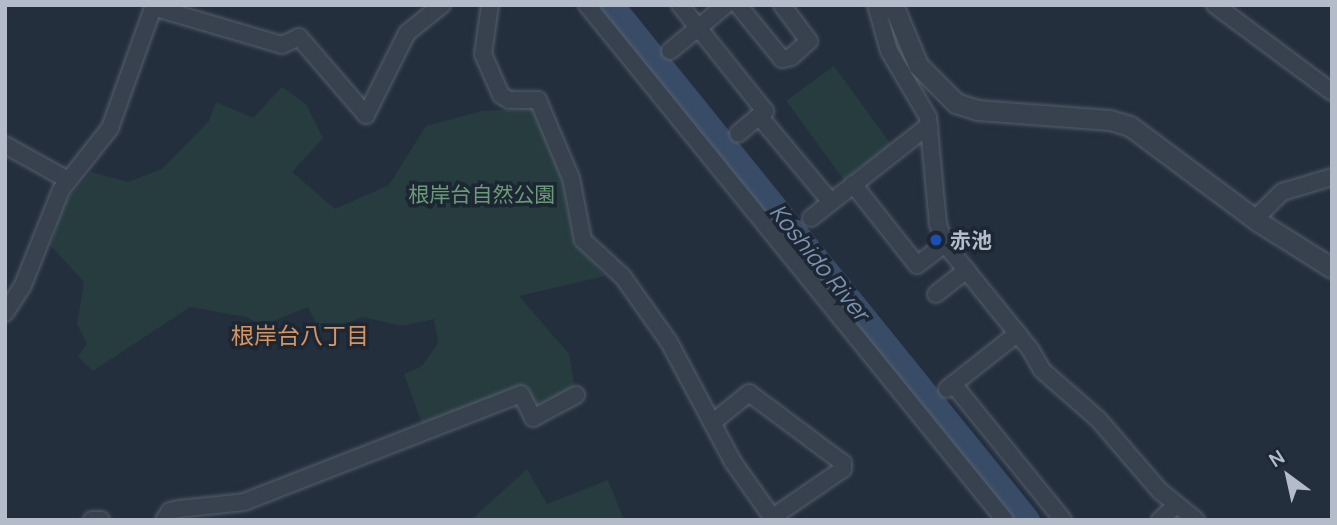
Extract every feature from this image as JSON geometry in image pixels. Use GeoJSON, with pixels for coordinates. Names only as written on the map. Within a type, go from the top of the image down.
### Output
{"type":"FeatureCollection","features":[{"type":"Feature","properties":{"kind":"street"},"geometry":{"type":"LineString","coordinates":[[5,313],[23,285],[68,180],[110,128],[154,6],[282,46],[299,37],[366,115],[407,33],[442,5]]}},
{"type":"Feature","properties":{"kind":"street"},"geometry":{"type":"LineString","coordinates":[[490,5],[482,54],[500,95],[509,100],[538,100],[570,178],[583,240],[623,277],[669,342],[712,423],[733,462],[773,518],[843,469],[843,463],[749,393],[712,423]]}},
{"type":"Feature","properties":{"kind":"street"},"geometry":{"type":"LineString","coordinates":[[587,5],[1005,520]]}},
{"type":"Feature","properties":{"kind":"street"},"geometry":{"type":"LineString","coordinates":[[680,5],[765,111],[738,134]]}},
{"type":"Feature","properties":{"kind":"street"},"geometry":{"type":"LineString","coordinates":[[670,51],[726,5]]}},
{"type":"Feature","properties":{"kind":"street"},"geometry":{"type":"LineString","coordinates":[[738,5],[782,59],[792,57],[809,41],[782,5]]}},
{"type":"Feature","properties":{"kind":"street"},"geometry":{"type":"LineString","coordinates":[[876,5],[889,51],[924,106],[929,125],[938,224],[945,244],[1018,333],[1042,370],[1098,419],[1177,505],[1196,520]]}},
{"type":"Feature","properties":{"kind":"street"},"geometry":{"type":"LineString","coordinates":[[893,5],[918,65],[956,103],[977,110],[1121,122],[1255,219],[1332,268]]}},
{"type":"Feature","properties":{"kind":"street"},"geometry":{"type":"LineString","coordinates":[[1215,5],[1314,75],[1332,92]]}},
{"type":"Feature","properties":{"kind":"street"},"geometry":{"type":"LineString","coordinates":[[759,116],[831,202]]}},
{"type":"Feature","properties":{"kind":"street"},"geometry":{"type":"LineString","coordinates":[[811,218],[929,125]]}},
{"type":"Feature","properties":{"kind":"street"},"geometry":{"type":"LineString","coordinates":[[5,145],[68,180]]}},
{"type":"Feature","properties":{"kind":"street"},"geometry":{"type":"LineString","coordinates":[[1255,219],[1273,196],[1332,177]]}},
{"type":"Feature","properties":{"kind":"street"},"geometry":{"type":"LineString","coordinates":[[853,184],[917,265],[945,244]]}},
{"type":"Feature","properties":{"kind":"street"},"geometry":{"type":"LineString","coordinates":[[936,294],[967,270]]}},
{"type":"Feature","properties":{"kind":"street"},"geometry":{"type":"LineString","coordinates":[[1018,333],[949,387],[1063,520]]}},
{"type":"Feature","properties":{"kind":"street"},"geometry":{"type":"LineString","coordinates":[[164,520],[170,511],[244,502],[521,394],[533,418],[576,395]]}},
{"type":"Feature","properties":{"kind":"street"},"geometry":{"type":"LineString","coordinates":[[1160,520],[1177,505]]}},
{"type":"Feature","properties":{"kind":"street"},"geometry":{"type":"LineString","coordinates":[[92,520],[101,520]]}},
{"type":"Feature","properties":{"kind":"green space"},"geometry":{"type":"Polygon","coordinates":[[[834,66],[891,144],[843,179],[786,101],[834,66]]]}},
{"type":"Feature","properties":{"kind":"green space","name":"根岸台自然公園"},"geometry":{"type":"Polygon","coordinates":[[[282,87],[306,104],[323,138],[292,172],[335,209],[389,185],[426,126],[482,111],[533,108],[562,180],[575,244],[605,276],[519,296],[569,354],[576,395],[533,418],[521,394],[425,432],[404,374],[422,366],[438,343],[434,319],[402,326],[363,317],[321,333],[308,307],[261,326],[247,317],[190,307],[93,371],[78,356],[87,344],[77,324],[84,282],[51,246],[64,203],[91,172],[128,182],[162,169],[209,121],[216,102],[253,118],[282,87]]]}},
{"type":"Feature","properties":{"kind":"green space"},"geometry":{"type":"Polygon","coordinates":[[[527,469],[547,504],[608,480],[624,520],[471,520],[527,469]]]}},
{"type":"Feature","properties":{"kind":"waterway","name":"Koshido River"},"geometry":{"type":"LineString","coordinates":[[612,5],[1028,520]]}},
{"type":"Feature","properties":{"kind":"place","name":"赤池"},"geometry":{"type":"Point","coordinates":[936,240]}},
{"type":"Feature","properties":{"kind":"district","name":"根岸台八丁目"},"geometry":{"type":"Point","coordinates":[300,335]}}]}
